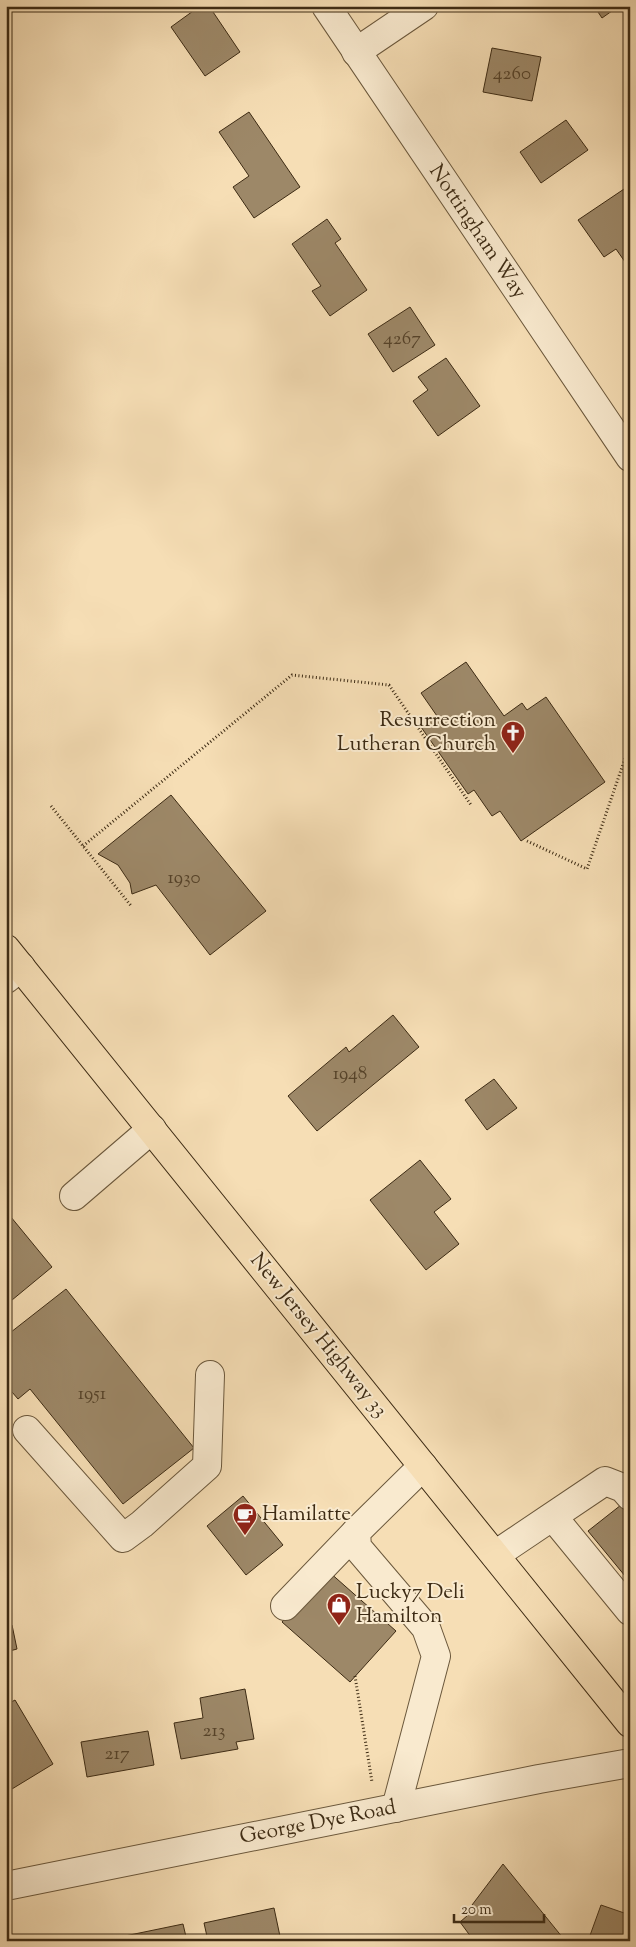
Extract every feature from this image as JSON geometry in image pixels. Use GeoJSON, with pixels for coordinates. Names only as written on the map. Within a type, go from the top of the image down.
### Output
{"type":"FeatureCollection","features":[{"type":"Feature","properties":{"kind":"main road","name":"New Jersey Highway 33"},"geometry":{"type":"LineString","coordinates":[[11,965],[152,1130],[495,1555],[625,1708]]}},
{"type":"Feature","properties":{"kind":"street","name":"Nottingham Way"},"geometry":{"type":"LineString","coordinates":[[326,6],[630,458]]}},
{"type":"Feature","properties":{"kind":"street"},"geometry":{"type":"LineString","coordinates":[[356,52],[424,6]]}},
{"type":"Feature","properties":{"kind":"street"},"geometry":{"type":"LineString","coordinates":[[74,1196],[152,1130]]}},
{"type":"Feature","properties":{"kind":"street"},"geometry":{"type":"LineString","coordinates":[[27,1430],[123,1538],[142,1524],[207,1466],[210,1376]]}},
{"type":"Feature","properties":{"kind":"street"},"geometry":{"type":"LineString","coordinates":[[285,1606],[423,1466]]}},
{"type":"Feature","properties":{"kind":"street"},"geometry":{"type":"LineString","coordinates":[[495,1555],[605,1482],[623,1488],[630,1496]]}},
{"type":"Feature","properties":{"kind":"street"},"geometry":{"type":"LineString","coordinates":[[553,1516],[630,1610]]}},
{"type":"Feature","properties":{"kind":"street"},"geometry":{"type":"LineString","coordinates":[[356,1532],[357,1548],[426,1628],[436,1656],[386,1810]]}},
{"type":"Feature","properties":{"kind":"street","name":"George Dye Road"},"geometry":{"type":"LineString","coordinates":[[6,1886],[630,1763]]}},
{"type":"Feature","properties":{"kind":"path"},"geometry":{"type":"LineString","coordinates":[[83,846],[292,675],[389,685],[471,805]]}},
{"type":"Feature","properties":{"kind":"path"},"geometry":{"type":"LineString","coordinates":[[527,841],[587,869],[630,744]]}},
{"type":"Feature","properties":{"kind":"path"},"geometry":{"type":"LineString","coordinates":[[51,806],[132,907]]}},
{"type":"Feature","properties":{"kind":"path"},"geometry":{"type":"LineString","coordinates":[[355,1676],[386,1810]]}},
{"type":"Feature","properties":{"kind":"building"},"geometry":{"type":"Polygon","coordinates":[[[200,6],[209,6],[240,52],[205,76],[171,27],[200,6]]]}},
{"type":"Feature","properties":{"kind":"building"},"geometry":{"type":"Polygon","coordinates":[[[594,6],[619,6],[602,18],[594,6]]]}},
{"type":"Feature","properties":{"kind":"building"},"geometry":{"type":"Polygon","coordinates":[[[492,48],[541,57],[532,101],[483,92],[492,48]]]}},
{"type":"Feature","properties":{"kind":"building"},"geometry":{"type":"Polygon","coordinates":[[[249,112],[300,187],[254,218],[233,187],[249,176],[219,132],[249,112]]]}},
{"type":"Feature","properties":{"kind":"building"},"geometry":{"type":"Polygon","coordinates":[[[566,120],[588,150],[541,183],[520,152],[566,120]]]}},
{"type":"Feature","properties":{"kind":"building"},"geometry":{"type":"Polygon","coordinates":[[[630,185],[630,269],[616,249],[604,257],[578,220],[630,185]]]}},
{"type":"Feature","properties":{"kind":"building"},"geometry":{"type":"Polygon","coordinates":[[[327,219],[341,239],[335,243],[367,290],[330,316],[312,291],[321,286],[292,244],[327,219]]]}},
{"type":"Feature","properties":{"kind":"building"},"geometry":{"type":"Polygon","coordinates":[[[410,307],[435,345],[393,372],[368,334],[410,307]]]}},
{"type":"Feature","properties":{"kind":"building"},"geometry":{"type":"Polygon","coordinates":[[[446,358],[480,406],[438,436],[413,401],[428,390],[418,377],[446,358]]]}},
{"type":"Feature","properties":{"kind":"building","name":"Resurrection Lutheran Church"},"geometry":{"type":"Polygon","coordinates":[[[466,662],[504,716],[522,703],[527,710],[546,697],[605,782],[521,841],[500,811],[492,816],[474,790],[468,794],[421,727],[437,716],[421,693],[466,662]]]}},
{"type":"Feature","properties":{"kind":"building"},"geometry":{"type":"Polygon","coordinates":[[[171,795],[266,911],[210,955],[156,885],[132,894],[130,883],[118,865],[98,854],[171,795]]]}},
{"type":"Feature","properties":{"kind":"building"},"geometry":{"type":"Polygon","coordinates":[[[393,1015],[419,1047],[317,1131],[288,1096],[346,1047],[349,1052],[393,1015]]]}},
{"type":"Feature","properties":{"kind":"building"},"geometry":{"type":"Polygon","coordinates":[[[494,1079],[517,1108],[487,1130],[465,1100],[494,1079]]]}},
{"type":"Feature","properties":{"kind":"building"},"geometry":{"type":"Polygon","coordinates":[[[420,1160],[451,1199],[434,1212],[459,1244],[426,1270],[370,1200],[420,1160]]]}},
{"type":"Feature","properties":{"kind":"building"},"geometry":{"type":"Polygon","coordinates":[[[6,1211],[52,1267],[6,1305],[6,1211]]]}},
{"type":"Feature","properties":{"kind":"building"},"geometry":{"type":"Polygon","coordinates":[[[66,1289],[194,1448],[123,1504],[30,1389],[18,1399],[6,1385],[6,1336],[66,1289]]]}},
{"type":"Feature","properties":{"kind":"building","name":"Hamilatte"},"geometry":{"type":"Polygon","coordinates":[[[243,1496],[283,1545],[246,1575],[207,1526],[243,1496]]]}},
{"type":"Feature","properties":{"kind":"building"},"geometry":{"type":"Polygon","coordinates":[[[621,1505],[630,1516],[630,1582],[588,1531],[621,1505]]]}},
{"type":"Feature","properties":{"kind":"building","name":"Lucky7 Deli Hamilton"},"geometry":{"type":"Polygon","coordinates":[[[328,1571],[396,1631],[350,1682],[282,1622],[328,1571]]]}},
{"type":"Feature","properties":{"kind":"building"},"geometry":{"type":"Polygon","coordinates":[[[12,1625],[17,1649],[6,1652],[6,1627],[12,1625]]]}},
{"type":"Feature","properties":{"kind":"building"},"geometry":{"type":"Polygon","coordinates":[[[245,1689],[254,1739],[236,1742],[238,1749],[181,1759],[174,1723],[203,1718],[200,1698],[245,1689]]]}},
{"type":"Feature","properties":{"kind":"building"},"geometry":{"type":"Polygon","coordinates":[[[15,1700],[53,1764],[7,1792],[6,1705],[15,1700]]]}},
{"type":"Feature","properties":{"kind":"building"},"geometry":{"type":"Polygon","coordinates":[[[148,1731],[154,1765],[87,1777],[81,1742],[148,1731]]]}},
{"type":"Feature","properties":{"kind":"building"},"geometry":{"type":"Polygon","coordinates":[[[503,1864],[563,1938],[562,1941],[474,1941],[460,1922],[475,1909],[472,1905],[503,1864]]]}},
{"type":"Feature","properties":{"kind":"building"},"geometry":{"type":"Polygon","coordinates":[[[601,1905],[630,1915],[630,1941],[588,1941],[601,1905]]]}},
{"type":"Feature","properties":{"kind":"building"},"geometry":{"type":"Polygon","coordinates":[[[274,1908],[281,1941],[208,1941],[204,1923],[274,1908]]]}},
{"type":"Feature","properties":{"kind":"building"},"geometry":{"type":"Polygon","coordinates":[[[183,1924],[187,1941],[121,1941],[120,1937],[183,1924]]]}},
{"type":"Feature","properties":{"kind":"place","name":"Resurrection Lutheran Church"},"geometry":{"type":"Point","coordinates":[513,754]}},
{"type":"Feature","properties":{"kind":"place","name":"Hamilatte"},"geometry":{"type":"Point","coordinates":[245,1536]}},
{"type":"Feature","properties":{"kind":"place","name":"Lucky7 Deli Hamilton"},"geometry":{"type":"Point","coordinates":[339,1626]}}]}
